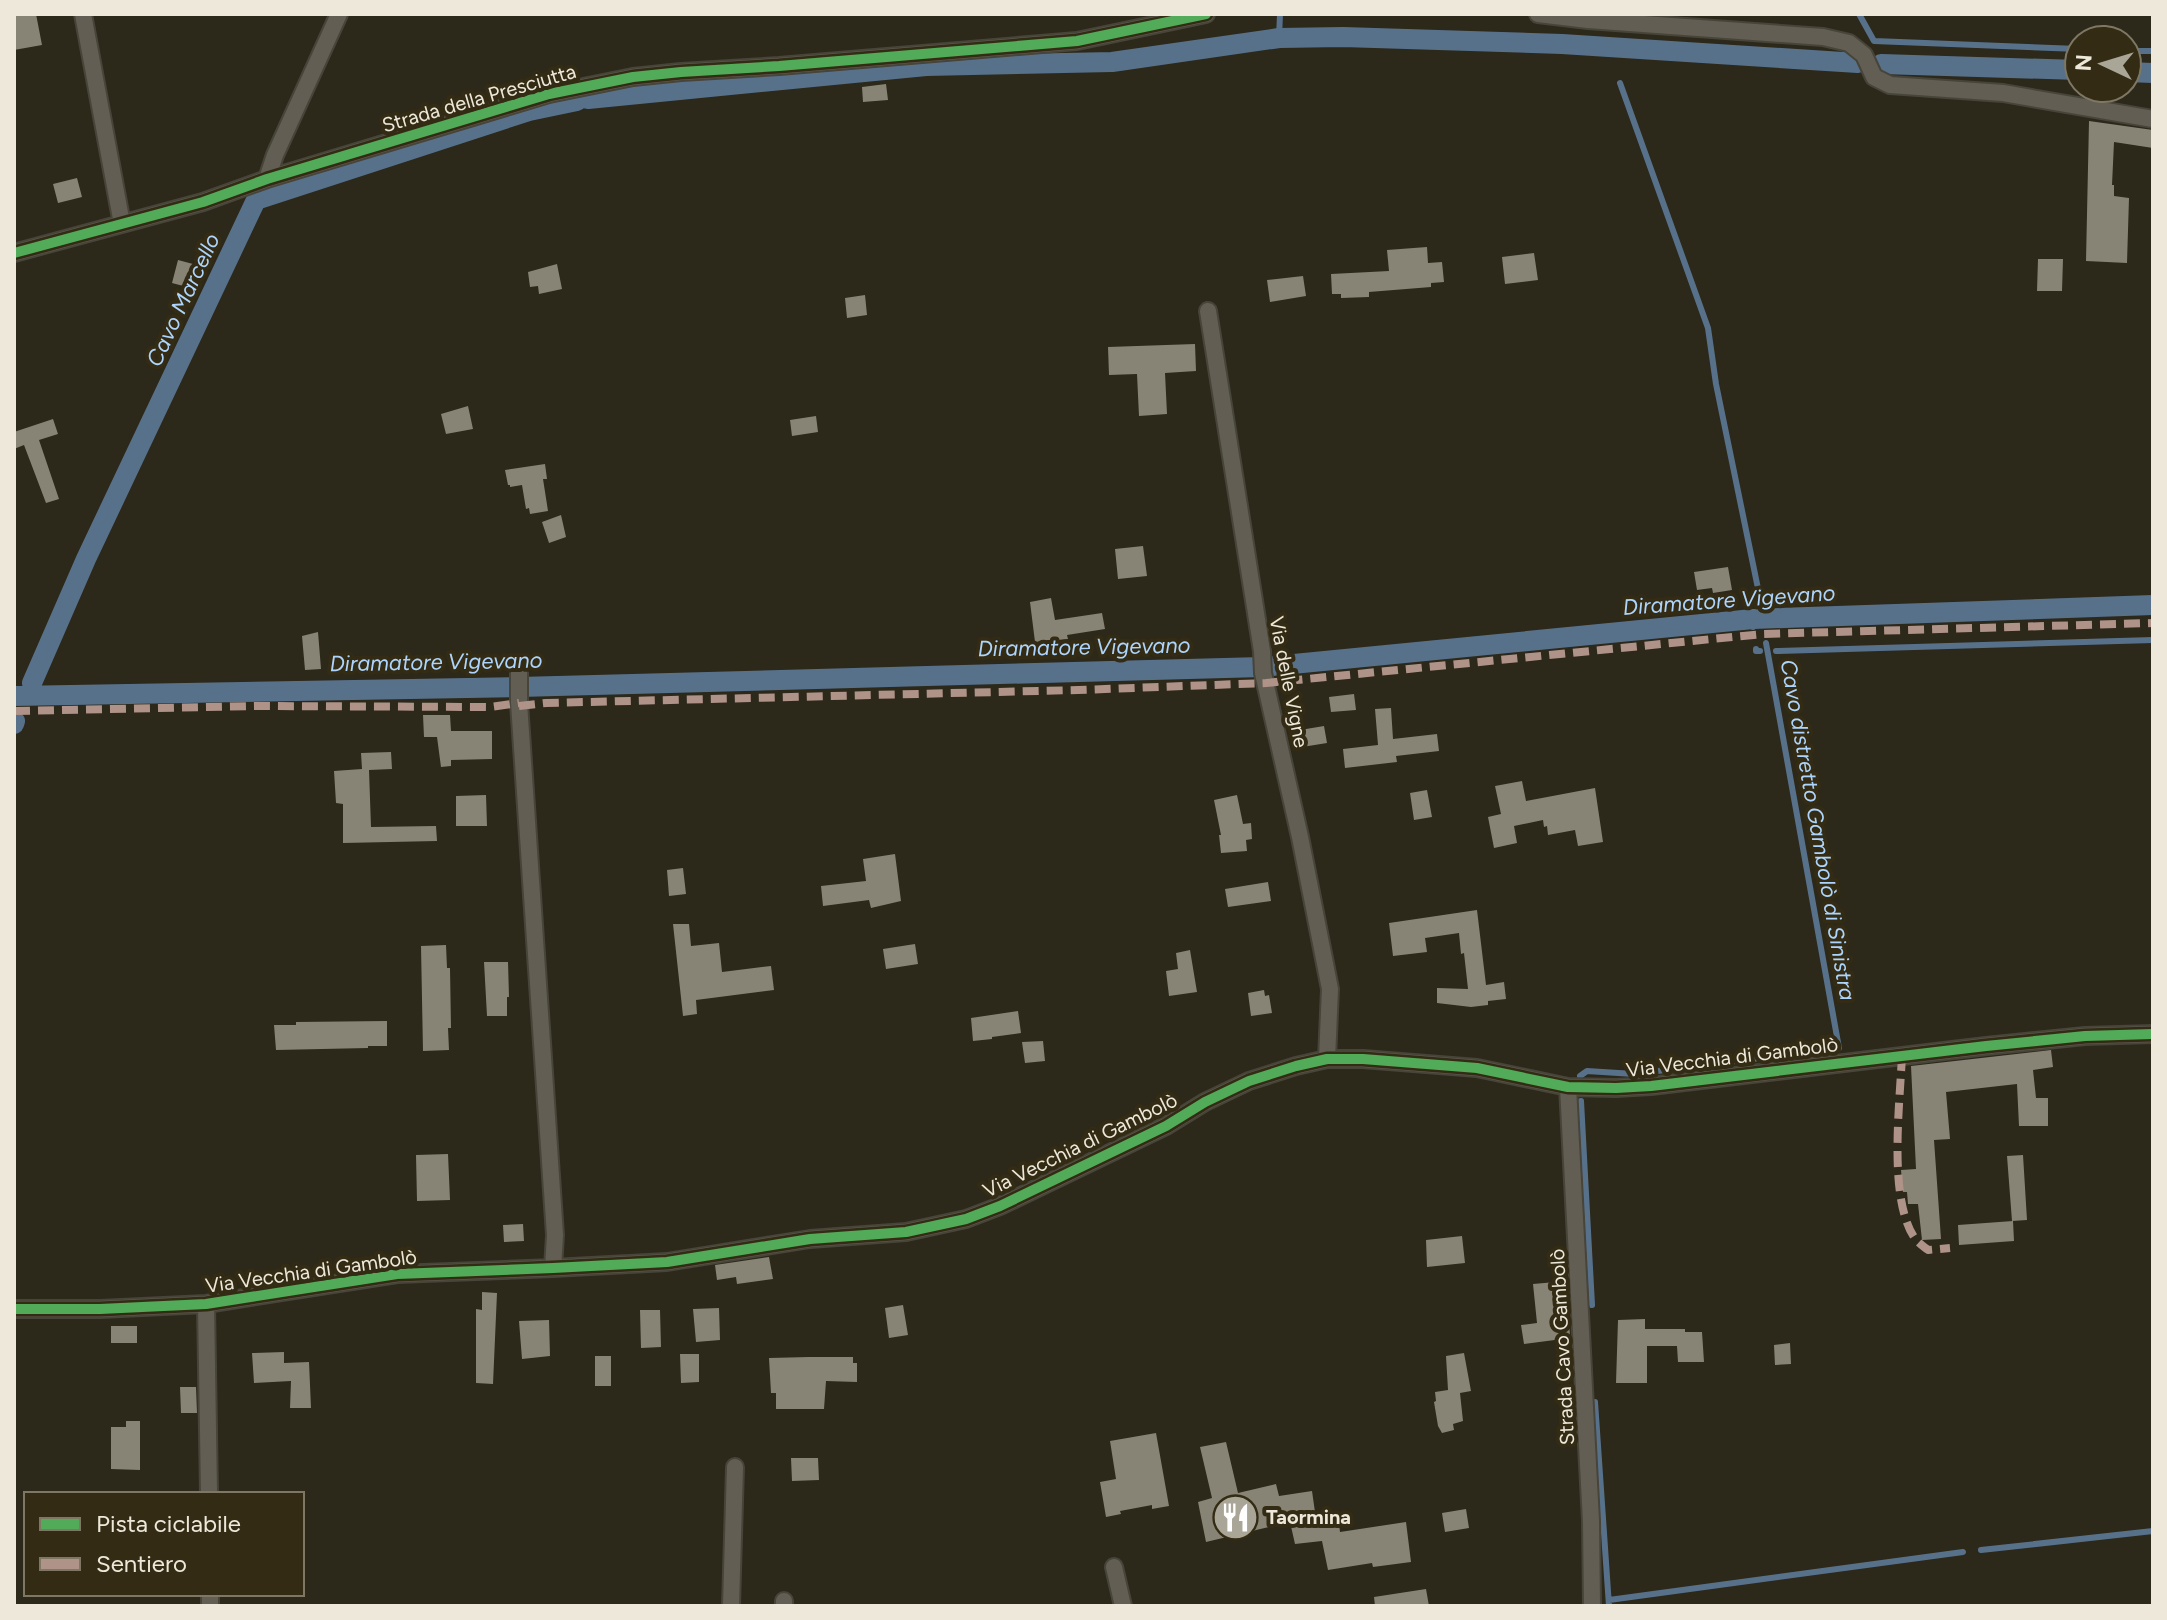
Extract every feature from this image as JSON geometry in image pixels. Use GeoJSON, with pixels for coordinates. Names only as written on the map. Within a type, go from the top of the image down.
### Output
{"type":"FeatureCollection","features":[{"type":"Feature","properties":{"kind":"street"},"geometry":{"type":"LineString","coordinates":[[83,14],[122,224]]}},
{"type":"Feature","properties":{"kind":"street"},"geometry":{"type":"LineString","coordinates":[[267,179],[339,14]]}},
{"type":"Feature","properties":{"kind":"street","name":"Strada della Presciutta"},"geometry":{"type":"LineString","coordinates":[[14,253],[203,202],[267,179],[595,83],[681,72],[1077,41],[1206,14]]}},
{"type":"Feature","properties":{"kind":"street"},"geometry":{"type":"LineString","coordinates":[[1538,14],[1823,37],[1849,43],[1864,55],[1874,77],[1890,85],[2003,93],[2153,119]]}},
{"type":"Feature","properties":{"kind":"street","name":"Via delle Vigne"},"geometry":{"type":"LineString","coordinates":[[1208,311],[1263,673],[1330,989],[1327,1059]]}},
{"type":"Feature","properties":{"kind":"street"},"geometry":{"type":"LineString","coordinates":[[519,671],[555,1235],[553,1268]]}},
{"type":"Feature","properties":{"kind":"street","name":"Via Vecchia di Gambolò"},"geometry":{"type":"LineString","coordinates":[[14,1309],[206,1304],[397,1274],[667,1262],[810,1239],[906,1232],[966,1219],[1036,1190],[1249,1081],[1327,1059],[1477,1068],[1568,1087],[1616,1088],[2085,1036],[2153,1034]]}},
{"type":"Feature","properties":{"kind":"street","name":"Strada Cavo Gambolò"},"geometry":{"type":"LineString","coordinates":[[1568,1087],[1591,1521],[1592,1606]]}},
{"type":"Feature","properties":{"kind":"street"},"geometry":{"type":"LineString","coordinates":[[206,1304],[209,1492]]}},
{"type":"Feature","properties":{"kind":"street"},"geometry":{"type":"LineString","coordinates":[[731,1606],[735,1467]]}},
{"type":"Feature","properties":{"kind":"street"},"geometry":{"type":"LineString","coordinates":[[1114,1567],[1123,1606]]}},
{"type":"Feature","properties":{"kind":"building"},"geometry":{"type":"Polygon","coordinates":[[[14,14],[36,14],[42,45],[14,50],[14,14]]]}},
{"type":"Feature","properties":{"kind":"building"},"geometry":{"type":"Polygon","coordinates":[[[886,84],[888,100],[863,102],[862,87],[886,84]]]}},
{"type":"Feature","properties":{"kind":"building"},"geometry":{"type":"Polygon","coordinates":[[[2089,121],[2153,130],[2153,148],[2114,142],[2114,196],[2129,198],[2127,263],[2086,261],[2089,121]]]}},
{"type":"Feature","properties":{"kind":"building"},"geometry":{"type":"Polygon","coordinates":[[[77,178],[82,197],[58,203],[53,184],[77,178]]]}},
{"type":"Feature","properties":{"kind":"building"},"geometry":{"type":"Polygon","coordinates":[[[1427,247],[1428,263],[1442,262],[1444,282],[1431,283],[1431,287],[1369,292],[1369,297],[1341,298],[1341,294],[1332,294],[1331,274],[1389,271],[1387,250],[1427,247]]]}},
{"type":"Feature","properties":{"kind":"building"},"geometry":{"type":"Polygon","coordinates":[[[1534,253],[1538,280],[1505,284],[1502,257],[1534,253]]]}},
{"type":"Feature","properties":{"kind":"building"},"geometry":{"type":"Polygon","coordinates":[[[2038,259],[2063,259],[2062,291],[2037,291],[2038,259]]]}},
{"type":"Feature","properties":{"kind":"building"},"geometry":{"type":"Polygon","coordinates":[[[178,260],[193,264],[187,287],[172,283],[178,260]]]}},
{"type":"Feature","properties":{"kind":"building"},"geometry":{"type":"Polygon","coordinates":[[[557,264],[562,289],[539,294],[538,286],[530,287],[528,272],[557,264]]]}},
{"type":"Feature","properties":{"kind":"building"},"geometry":{"type":"Polygon","coordinates":[[[1303,276],[1306,296],[1270,302],[1267,280],[1303,276]]]}},
{"type":"Feature","properties":{"kind":"building"},"geometry":{"type":"Polygon","coordinates":[[[865,295],[867,315],[847,318],[845,298],[865,295]]]}},
{"type":"Feature","properties":{"kind":"building"},"geometry":{"type":"Polygon","coordinates":[[[1195,344],[1196,371],[1165,373],[1167,414],[1139,416],[1137,374],[1109,375],[1108,347],[1195,344]]]}},
{"type":"Feature","properties":{"kind":"building"},"geometry":{"type":"Polygon","coordinates":[[[468,406],[473,429],[446,434],[441,414],[468,406]]]}},
{"type":"Feature","properties":{"kind":"building"},"geometry":{"type":"Polygon","coordinates":[[[816,416],[818,432],[792,436],[790,420],[816,416]]]}},
{"type":"Feature","properties":{"kind":"building"},"geometry":{"type":"Polygon","coordinates":[[[53,419],[58,434],[39,440],[59,499],[46,503],[24,445],[14,449],[14,432],[53,419]]]}},
{"type":"Feature","properties":{"kind":"building"},"geometry":{"type":"Polygon","coordinates":[[[545,464],[547,479],[543,479],[548,511],[530,514],[529,508],[526,509],[522,485],[510,487],[505,470],[545,464]]]}},
{"type":"Feature","properties":{"kind":"building"},"geometry":{"type":"Polygon","coordinates":[[[561,515],[566,537],[549,543],[542,522],[561,515]]]}},
{"type":"Feature","properties":{"kind":"building"},"geometry":{"type":"Polygon","coordinates":[[[1143,546],[1147,576],[1118,579],[1115,549],[1143,546]]]}},
{"type":"Feature","properties":{"kind":"building"},"geometry":{"type":"Polygon","coordinates":[[[1728,567],[1732,590],[1713,593],[1712,588],[1697,590],[1694,572],[1728,567]]]}},
{"type":"Feature","properties":{"kind":"building"},"geometry":{"type":"Polygon","coordinates":[[[1051,598],[1055,620],[1102,613],[1105,629],[1067,635],[1068,639],[1035,642],[1030,602],[1051,598]]]}},
{"type":"Feature","properties":{"kind":"building"},"geometry":{"type":"Polygon","coordinates":[[[318,632],[321,669],[305,670],[302,636],[318,632]]]}},
{"type":"Feature","properties":{"kind":"building"},"geometry":{"type":"Polygon","coordinates":[[[1354,694],[1356,710],[1331,712],[1329,697],[1354,694]]]}},
{"type":"Feature","properties":{"kind":"building"},"geometry":{"type":"Polygon","coordinates":[[[1391,708],[1393,739],[1437,734],[1439,751],[1396,756],[1397,762],[1345,768],[1343,749],[1378,745],[1375,709],[1391,708]]]}},
{"type":"Feature","properties":{"kind":"building"},"geometry":{"type":"Polygon","coordinates":[[[423,715],[450,715],[451,731],[492,731],[492,759],[451,760],[451,766],[441,767],[437,737],[424,737],[423,715]]]}},
{"type":"Feature","properties":{"kind":"building"},"geometry":{"type":"Polygon","coordinates":[[[1324,726],[1327,743],[1296,748],[1294,731],[1324,726]]]}},
{"type":"Feature","properties":{"kind":"building"},"geometry":{"type":"Polygon","coordinates":[[[391,752],[392,769],[369,770],[371,827],[436,826],[437,841],[343,843],[343,804],[336,803],[334,771],[362,769],[361,753],[391,752]]]}},
{"type":"Feature","properties":{"kind":"building"},"geometry":{"type":"Polygon","coordinates":[[[1522,781],[1526,801],[1595,788],[1603,842],[1578,846],[1575,830],[1548,835],[1543,820],[1514,826],[1517,843],[1494,848],[1488,817],[1501,814],[1495,786],[1522,781]]]}},
{"type":"Feature","properties":{"kind":"building"},"geometry":{"type":"Polygon","coordinates":[[[1427,790],[1432,817],[1414,820],[1410,793],[1427,790]]]}},
{"type":"Feature","properties":{"kind":"building"},"geometry":{"type":"Polygon","coordinates":[[[486,795],[487,826],[456,826],[456,796],[486,795]]]}},
{"type":"Feature","properties":{"kind":"building"},"geometry":{"type":"Polygon","coordinates":[[[1237,795],[1243,824],[1251,823],[1252,839],[1246,840],[1247,851],[1221,853],[1214,800],[1237,795]]]}},
{"type":"Feature","properties":{"kind":"building"},"geometry":{"type":"Polygon","coordinates":[[[895,854],[901,901],[871,908],[869,900],[823,906],[821,886],[866,881],[863,859],[895,854]]]}},
{"type":"Feature","properties":{"kind":"building"},"geometry":{"type":"Polygon","coordinates":[[[683,868],[686,894],[669,896],[667,870],[683,868]]]}},
{"type":"Feature","properties":{"kind":"building"},"geometry":{"type":"Polygon","coordinates":[[[1268,882],[1271,901],[1228,907],[1225,889],[1268,882]]]}},
{"type":"Feature","properties":{"kind":"building"},"geometry":{"type":"Polygon","coordinates":[[[1477,910],[1486,985],[1504,982],[1506,999],[1471,1007],[1437,1003],[1437,988],[1468,989],[1459,933],[1425,938],[1427,952],[1393,956],[1389,923],[1477,910]]]}},
{"type":"Feature","properties":{"kind":"building"},"geometry":{"type":"Polygon","coordinates":[[[673,924],[689,924],[691,946],[719,943],[722,972],[771,966],[774,990],[696,1000],[697,1014],[683,1016],[673,924]]]}},
{"type":"Feature","properties":{"kind":"building"},"geometry":{"type":"Polygon","coordinates":[[[915,944],[918,964],[886,969],[883,949],[915,944]]]}},
{"type":"Feature","properties":{"kind":"building"},"geometry":{"type":"Polygon","coordinates":[[[446,945],[447,968],[450,968],[449,1050],[423,1051],[421,946],[446,945]]]}},
{"type":"Feature","properties":{"kind":"building"},"geometry":{"type":"Polygon","coordinates":[[[1190,950],[1197,992],[1169,996],[1166,971],[1178,969],[1176,953],[1190,950]]]}},
{"type":"Feature","properties":{"kind":"building"},"geometry":{"type":"Polygon","coordinates":[[[484,962],[508,962],[507,1016],[487,1016],[484,962]]]}},
{"type":"Feature","properties":{"kind":"building"},"geometry":{"type":"Polygon","coordinates":[[[1264,990],[1265,996],[1269,995],[1272,1013],[1251,1016],[1248,993],[1264,990]]]}},
{"type":"Feature","properties":{"kind":"building"},"geometry":{"type":"Polygon","coordinates":[[[1018,1011],[1021,1033],[973,1041],[971,1018],[1018,1011]]]}},
{"type":"Feature","properties":{"kind":"building"},"geometry":{"type":"Polygon","coordinates":[[[387,1021],[387,1046],[276,1050],[274,1025],[387,1021]]]}},
{"type":"Feature","properties":{"kind":"building"},"geometry":{"type":"Polygon","coordinates":[[[1043,1041],[1045,1061],[1025,1063],[1022,1042],[1043,1041]]]}},
{"type":"Feature","properties":{"kind":"building"},"geometry":{"type":"Polygon","coordinates":[[[2051,1050],[2053,1067],[2033,1070],[2036,1098],[2048,1098],[2048,1126],[2019,1126],[2017,1084],[1946,1092],[1950,1139],[1934,1140],[1941,1239],[1922,1240],[1918,1204],[1908,1204],[1907,1192],[1903,1192],[1901,1170],[1916,1169],[1911,1066],[2051,1050]]]}},
{"type":"Feature","properties":{"kind":"building"},"geometry":{"type":"Polygon","coordinates":[[[448,1154],[450,1200],[417,1201],[416,1155],[448,1154]]]}},
{"type":"Feature","properties":{"kind":"building"},"geometry":{"type":"Polygon","coordinates":[[[2023,1155],[2027,1220],[2012,1221],[2007,1156],[2023,1155]]]}},
{"type":"Feature","properties":{"kind":"building"},"geometry":{"type":"Polygon","coordinates":[[[2013,1221],[2014,1241],[1959,1245],[1958,1225],[2013,1221]]]}},
{"type":"Feature","properties":{"kind":"building"},"geometry":{"type":"Polygon","coordinates":[[[523,1224],[524,1241],[504,1242],[503,1225],[523,1224]]]}},
{"type":"Feature","properties":{"kind":"building"},"geometry":{"type":"Polygon","coordinates":[[[1462,1236],[1465,1263],[1427,1267],[1426,1240],[1462,1236]]]}},
{"type":"Feature","properties":{"kind":"building"},"geometry":{"type":"Polygon","coordinates":[[[769,1257],[773,1279],[737,1284],[736,1277],[717,1280],[715,1265],[769,1257]]]}},
{"type":"Feature","properties":{"kind":"building"},"geometry":{"type":"Polygon","coordinates":[[[1567,1281],[1570,1338],[1524,1344],[1521,1325],[1537,1323],[1533,1284],[1567,1281]]]}},
{"type":"Feature","properties":{"kind":"building"},"geometry":{"type":"Polygon","coordinates":[[[482,1292],[497,1293],[493,1384],[476,1383],[476,1309],[482,1310],[482,1292]]]}},
{"type":"Feature","properties":{"kind":"building"},"geometry":{"type":"Polygon","coordinates":[[[903,1305],[908,1335],[889,1338],[885,1308],[903,1305]]]}},
{"type":"Feature","properties":{"kind":"building"},"geometry":{"type":"Polygon","coordinates":[[[719,1308],[720,1340],[696,1342],[693,1309],[719,1308]]]}},
{"type":"Feature","properties":{"kind":"building"},"geometry":{"type":"Polygon","coordinates":[[[640,1310],[660,1310],[661,1347],[641,1348],[640,1310]]]}},
{"type":"Feature","properties":{"kind":"building"},"geometry":{"type":"Polygon","coordinates":[[[1645,1319],[1645,1329],[1702,1332],[1704,1362],[1678,1362],[1677,1346],[1647,1346],[1647,1383],[1616,1383],[1618,1320],[1645,1319]]]}},
{"type":"Feature","properties":{"kind":"building"},"geometry":{"type":"Polygon","coordinates":[[[549,1320],[550,1356],[522,1359],[519,1321],[549,1320]]]}},
{"type":"Feature","properties":{"kind":"building"},"geometry":{"type":"Polygon","coordinates":[[[111,1326],[137,1326],[137,1343],[111,1343],[111,1326]]]}},
{"type":"Feature","properties":{"kind":"building"},"geometry":{"type":"Polygon","coordinates":[[[1790,1343],[1791,1364],[1775,1365],[1774,1345],[1790,1343]]]}},
{"type":"Feature","properties":{"kind":"building"},"geometry":{"type":"Polygon","coordinates":[[[284,1352],[284,1363],[309,1362],[311,1408],[290,1408],[291,1381],[254,1383],[252,1353],[284,1352]]]}},
{"type":"Feature","properties":{"kind":"building"},"geometry":{"type":"Polygon","coordinates":[[[1464,1353],[1471,1391],[1460,1393],[1463,1421],[1453,1424],[1454,1430],[1442,1433],[1438,1426],[1435,1392],[1448,1390],[1446,1356],[1464,1353]]]}},
{"type":"Feature","properties":{"kind":"building"},"geometry":{"type":"Polygon","coordinates":[[[680,1354],[699,1354],[699,1382],[681,1383],[680,1354]]]}},
{"type":"Feature","properties":{"kind":"building"},"geometry":{"type":"Polygon","coordinates":[[[595,1356],[611,1356],[611,1386],[595,1386],[595,1356]]]}},
{"type":"Feature","properties":{"kind":"building"},"geometry":{"type":"Polygon","coordinates":[[[853,1357],[853,1363],[857,1363],[857,1382],[826,1381],[824,1409],[776,1409],[776,1393],[771,1393],[769,1358],[853,1357]]]}},
{"type":"Feature","properties":{"kind":"building"},"geometry":{"type":"Polygon","coordinates":[[[180,1387],[196,1387],[197,1413],[181,1413],[180,1387]]]}},
{"type":"Feature","properties":{"kind":"building"},"geometry":{"type":"Polygon","coordinates":[[[126,1421],[140,1421],[140,1470],[111,1469],[111,1427],[126,1427],[126,1421]]]}},
{"type":"Feature","properties":{"kind":"building"},"geometry":{"type":"Polygon","coordinates":[[[1156,1433],[1169,1506],[1152,1509],[1152,1505],[1106,1517],[1100,1482],[1116,1479],[1110,1441],[1156,1433]]]}},
{"type":"Feature","properties":{"kind":"building"},"geometry":{"type":"Polygon","coordinates":[[[1226,1442],[1238,1493],[1276,1484],[1279,1496],[1312,1491],[1316,1519],[1338,1516],[1340,1532],[1406,1522],[1411,1562],[1373,1567],[1372,1563],[1328,1570],[1322,1541],[1295,1544],[1290,1522],[1206,1542],[1198,1502],[1212,1498],[1200,1447],[1226,1442]]]}},
{"type":"Feature","properties":{"kind":"building"},"geometry":{"type":"Polygon","coordinates":[[[791,1458],[818,1458],[819,1480],[792,1481],[791,1458]]]}},
{"type":"Feature","properties":{"kind":"building"},"geometry":{"type":"Polygon","coordinates":[[[1466,1509],[1469,1528],[1445,1532],[1442,1513],[1466,1509]]]}},
{"type":"Feature","properties":{"kind":"building"},"geometry":{"type":"Polygon","coordinates":[[[1426,1589],[1429,1606],[1375,1606],[1374,1597],[1426,1589]]]}},
{"type":"Feature","properties":{"kind":"waterway"},"geometry":{"type":"LineString","coordinates":[[1279,38],[1280,14]]}},
{"type":"Feature","properties":{"kind":"waterway"},"geometry":{"type":"LineString","coordinates":[[1859,14],[1874,41],[2063,48]]}},
{"type":"Feature","properties":{"kind":"waterway","name":"Cavo Marcello"},"geometry":{"type":"LineString","coordinates":[[588,99],[926,66],[1112,62],[1279,38],[1562,44],[1858,63]]}},
{"type":"Feature","properties":{"kind":"waterway"},"geometry":{"type":"LineString","coordinates":[[2143,51],[2153,51]]}},
{"type":"Feature","properties":{"kind":"waterway","name":"Cavo Marcello"},"geometry":{"type":"LineString","coordinates":[[1881,64],[2063,70]]}},
{"type":"Feature","properties":{"kind":"waterway","name":"Cavo Marcello"},"geometry":{"type":"LineString","coordinates":[[2143,73],[2153,73]]}},
{"type":"Feature","properties":{"kind":"waterway","name":"Cavo distretto Gambolò di Sinistra"},"geometry":{"type":"LineString","coordinates":[[1620,83],[1708,328],[1716,384],[1762,608]]}},
{"type":"Feature","properties":{"kind":"waterway","name":"Cavo Marcello"},"geometry":{"type":"LineString","coordinates":[[32,683],[86,559],[256,200],[529,111],[577,101]]}},
{"type":"Feature","properties":{"kind":"waterway","name":"Diramatore Vigevano"},"geometry":{"type":"LineString","coordinates":[[14,696],[519,687],[1262,667],[1753,619],[2153,605]]}},
{"type":"Feature","properties":{"kind":"waterway","name":"Cavo distretto Gambolò di Sinistra"},"geometry":{"type":"LineString","coordinates":[[1753,619],[1753,627]]}},
{"type":"Feature","properties":{"kind":"waterway","name":"Cavo distretto Gambolò di Sinistra"},"geometry":{"type":"LineString","coordinates":[[1776,651],[2153,640]]}},
{"type":"Feature","properties":{"kind":"waterway","name":"Cavo distretto Gambolò di Sinistra"},"geometry":{"type":"LineString","coordinates":[[1580,1076],[1587,1071],[1634,1074],[1839,1048],[1766,643]]}},
{"type":"Feature","properties":{"kind":"waterway","name":"Cavo distretto Gambolò di Sinistra"},"geometry":{"type":"LineString","coordinates":[[1756,649],[1760,651]]}},
{"type":"Feature","properties":{"kind":"waterway","name":"Cavo distretto Gambolò di Sinistra"},"geometry":{"type":"LineString","coordinates":[[1581,1101],[1592,1305]]}},
{"type":"Feature","properties":{"kind":"waterway","name":"Cavo distretto Gambolò di Sinistra"},"geometry":{"type":"LineString","coordinates":[[1595,1402],[1609,1606]]}},
{"type":"Feature","properties":{"kind":"waterway"},"geometry":{"type":"LineString","coordinates":[[1981,1550],[2153,1531]]}},
{"type":"Feature","properties":{"kind":"waterway","name":"Cavo distretto Gambolò di Sinistra"},"geometry":{"type":"LineString","coordinates":[[1609,1600],[1963,1552]]}},
{"type":"Feature","properties":{"kind":"marked path"},"geometry":{"type":"LineString","coordinates":[[519,706],[1266,683],[1763,634],[2153,623]]}},
{"type":"Feature","properties":{"kind":"marked path"},"geometry":{"type":"LineString","coordinates":[[14,711],[257,706],[490,707],[519,703]]}},
{"type":"Feature","properties":{"kind":"marked path"},"geometry":{"type":"LineString","coordinates":[[1902,1055],[1898,1174],[1906,1220],[1915,1239],[1928,1250],[1950,1248]]}},
{"type":"Feature","properties":{"kind":"cycle path"},"geometry":{"type":"LineString","coordinates":[[14,253],[203,202],[267,179],[549,94],[633,77],[1077,41],[1206,14]]}},
{"type":"Feature","properties":{"kind":"cycle path"},"geometry":{"type":"LineString","coordinates":[[14,1309],[206,1304],[397,1274],[667,1262],[810,1239],[906,1232],[966,1219],[1000,1206],[1166,1126],[1205,1102],[1249,1081],[1327,1059],[1477,1068],[1568,1087],[1616,1088],[2085,1036],[2153,1034]]}},
{"type":"Feature","properties":{"kind":"place","name":"Taormina"},"geometry":{"type":"Point","coordinates":[1235,1517]}}]}
